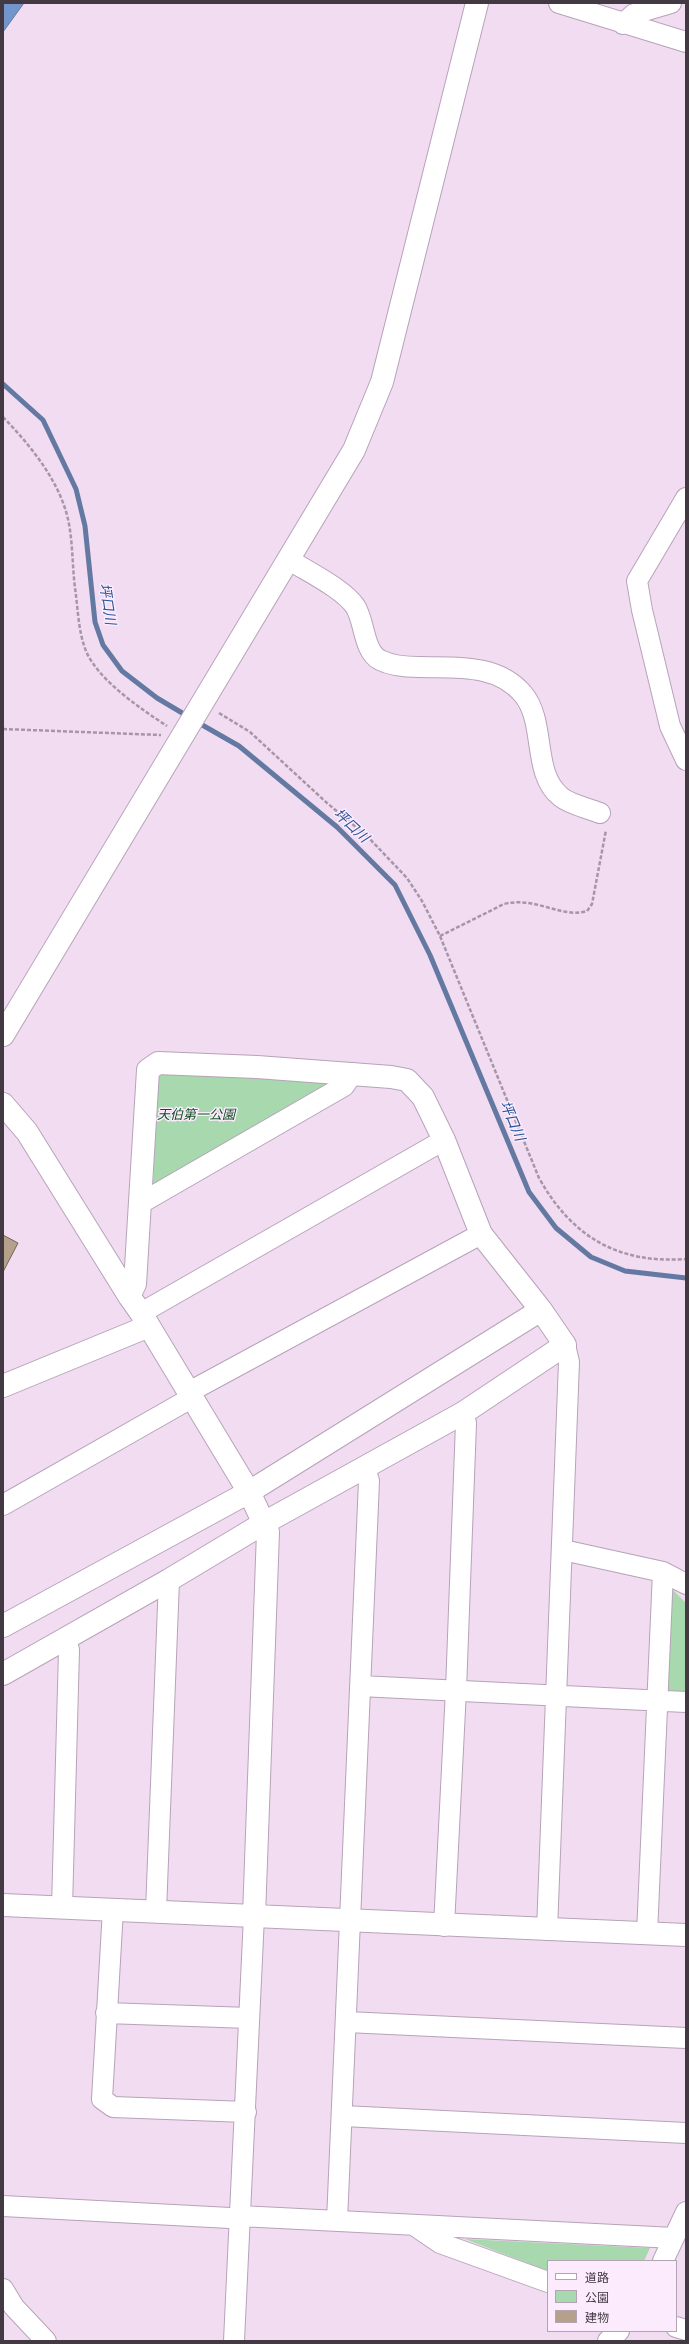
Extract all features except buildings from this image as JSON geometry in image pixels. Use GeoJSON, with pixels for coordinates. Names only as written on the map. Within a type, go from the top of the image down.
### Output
{"type":"FeatureCollection","features":[{"type":"Feature","properties":{"kind":"street"},"geometry":{"type":"LineString","coordinates":[[3,1035],[354,450],[382,382],[477,3]]}},
{"type":"Feature","properties":{"kind":"street"},"geometry":{"type":"LineString","coordinates":[[559,3],[686,42]]}},
{"type":"Feature","properties":{"kind":"street"},"geometry":{"type":"LineString","coordinates":[[624,24],[634,14],[671,3]]}},
{"type":"Feature","properties":{"kind":"street"},"geometry":{"type":"LineString","coordinates":[[686,498],[637,580],[642,610],[670,726],[686,760]]}},
{"type":"Feature","properties":{"kind":"street"},"geometry":{"type":"LineString","coordinates":[[288,559],[342,594],[355,607],[371,649],[380,660],[402,667],[480,669],[505,678],[523,695],[534,715],[550,787],[562,798],[600,813]]}},
{"type":"Feature","properties":{"kind":"street"},"geometry":{"type":"LineString","coordinates":[[140,1312],[135,1284],[148,1070],[158,1063],[353,1073],[407,1080],[423,1097],[444,1140],[481,1234],[541,1310],[565,1345],[568,1362],[563,1550],[547,1930]]}},
{"type":"Feature","properties":{"kind":"street"},"geometry":{"type":"LineString","coordinates":[[141,1203],[344,1086],[353,1073]]}},
{"type":"Feature","properties":{"kind":"street"},"geometry":{"type":"LineString","coordinates":[[3,1104],[27,1132],[140,1312],[249,1492],[268,1532],[246,2112],[234,2341]]}},
{"type":"Feature","properties":{"kind":"street"},"geometry":{"type":"LineString","coordinates":[[3,1386],[140,1312],[444,1140]]}},
{"type":"Feature","properties":{"kind":"street"},"geometry":{"type":"LineString","coordinates":[[3,1505],[191,1395],[481,1234]]}},
{"type":"Feature","properties":{"kind":"street"},"geometry":{"type":"LineString","coordinates":[[3,1626],[249,1492],[541,1310]]}},
{"type":"Feature","properties":{"kind":"street"},"geometry":{"type":"LineString","coordinates":[[3,1674],[169,1580],[264,1523],[463,1413],[565,1345]]}},
{"type":"Feature","properties":{"kind":"street"},"geometry":{"type":"LineString","coordinates":[[444,1926],[456,1690],[466,1423],[463,1413]]}},
{"type":"Feature","properties":{"kind":"street"},"geometry":{"type":"LineString","coordinates":[[337,2221],[347,2022],[368,1481],[365,1468]]}},
{"type":"Feature","properties":{"kind":"street"},"geometry":{"type":"LineString","coordinates":[[563,1550],[663,1572],[686,1584]]}},
{"type":"Feature","properties":{"kind":"street"},"geometry":{"type":"LineString","coordinates":[[647,1934],[656,1700],[663,1572]]}},
{"type":"Feature","properties":{"kind":"street"},"geometry":{"type":"LineString","coordinates":[[156,1911],[169,1580]]}},
{"type":"Feature","properties":{"kind":"street"},"geometry":{"type":"LineString","coordinates":[[62,1908],[69,1650],[66,1639]]}},
{"type":"Feature","properties":{"kind":"street"},"geometry":{"type":"LineString","coordinates":[[360,1686],[686,1702]]}},
{"type":"Feature","properties":{"kind":"street"},"geometry":{"type":"LineString","coordinates":[[3,1905],[156,1911],[444,1926],[686,1935]]}},
{"type":"Feature","properties":{"kind":"street"},"geometry":{"type":"LineString","coordinates":[[113,1910],[102,2099],[113,2107],[246,2112]]}},
{"type":"Feature","properties":{"kind":"street"},"geometry":{"type":"LineString","coordinates":[[106,2013],[249,2018]]}},
{"type":"Feature","properties":{"kind":"street"},"geometry":{"type":"LineString","coordinates":[[347,2022],[686,2038]]}},
{"type":"Feature","properties":{"kind":"street"},"geometry":{"type":"LineString","coordinates":[[342,2116],[686,2133]]}},
{"type":"Feature","properties":{"kind":"street"},"geometry":{"type":"LineString","coordinates":[[3,2206],[230,2218],[240,2216],[674,2238]]}},
{"type":"Feature","properties":{"kind":"street"},"geometry":{"type":"LineString","coordinates":[[663,2260],[686,2212]]}},
{"type":"Feature","properties":{"kind":"street"},"geometry":{"type":"LineString","coordinates":[[415,2226],[440,2243],[547,2282]]}},
{"type":"Feature","properties":{"kind":"street"},"geometry":{"type":"LineString","coordinates":[[3,2290],[14,2307],[46,2341]]}},
{"type":"Feature","properties":{"kind":"street"},"geometry":{"type":"LineString","coordinates":[[608,2341],[618,2332]]}},
{"type":"Feature","properties":{"kind":"path"},"geometry":{"type":"LineString","coordinates":[[3,417],[21,436],[60,492],[68,517],[80,632],[86,651],[93,663],[137,707],[183,736]]}},
{"type":"Feature","properties":{"kind":"path"},"geometry":{"type":"LineString","coordinates":[[201,705],[250,732],[327,803],[367,836],[407,878],[422,901],[440,936],[539,1178],[562,1213],[594,1239],[613,1250],[638,1258],[664,1261],[686,1259]]}},
{"type":"Feature","properties":{"kind":"path"},"geometry":{"type":"LineString","coordinates":[[3,729],[183,736]]}},
{"type":"Feature","properties":{"kind":"path"},"geometry":{"type":"LineString","coordinates":[[440,936],[504,904],[515,901],[526,901],[573,913],[587,911],[592,904],[606,830],[606,822],[600,813]]}},
{"type":"Feature","properties":{"kind":"green space","name":"天伯第一公園"},"geometry":{"type":"Polygon","coordinates":[[[158,1074],[333,1082],[153,1186],[158,1074]]]}},
{"type":"Feature","properties":{"kind":"green space"},"geometry":{"type":"Polygon","coordinates":[[[672,1589],[686,1603],[686,1692],[666,1691],[672,1589]]]}},
{"type":"Feature","properties":{"kind":"green space"},"geometry":{"type":"Polygon","coordinates":[[[465,2239],[650,2248],[644,2260],[547,2260],[547,2271],[465,2239]]]}},
{"type":"Feature","properties":{"kind":"water"},"geometry":{"type":"Polygon","coordinates":[[[3,3],[24,3],[3,32],[3,3]]]}},
{"type":"Feature","properties":{"kind":"waterway","name":"坪口川"},"geometry":{"type":"LineString","coordinates":[[3,384],[43,420],[76,489],[85,526],[95,622],[103,645],[122,671],[157,698],[189,717]]}},
{"type":"Feature","properties":{"kind":"waterway","name":"坪口川"},"geometry":{"type":"LineString","coordinates":[[197,722],[239,746],[337,827],[395,885],[430,955],[529,1192],[556,1228],[591,1257],[625,1271],[686,1278]]}}]}
